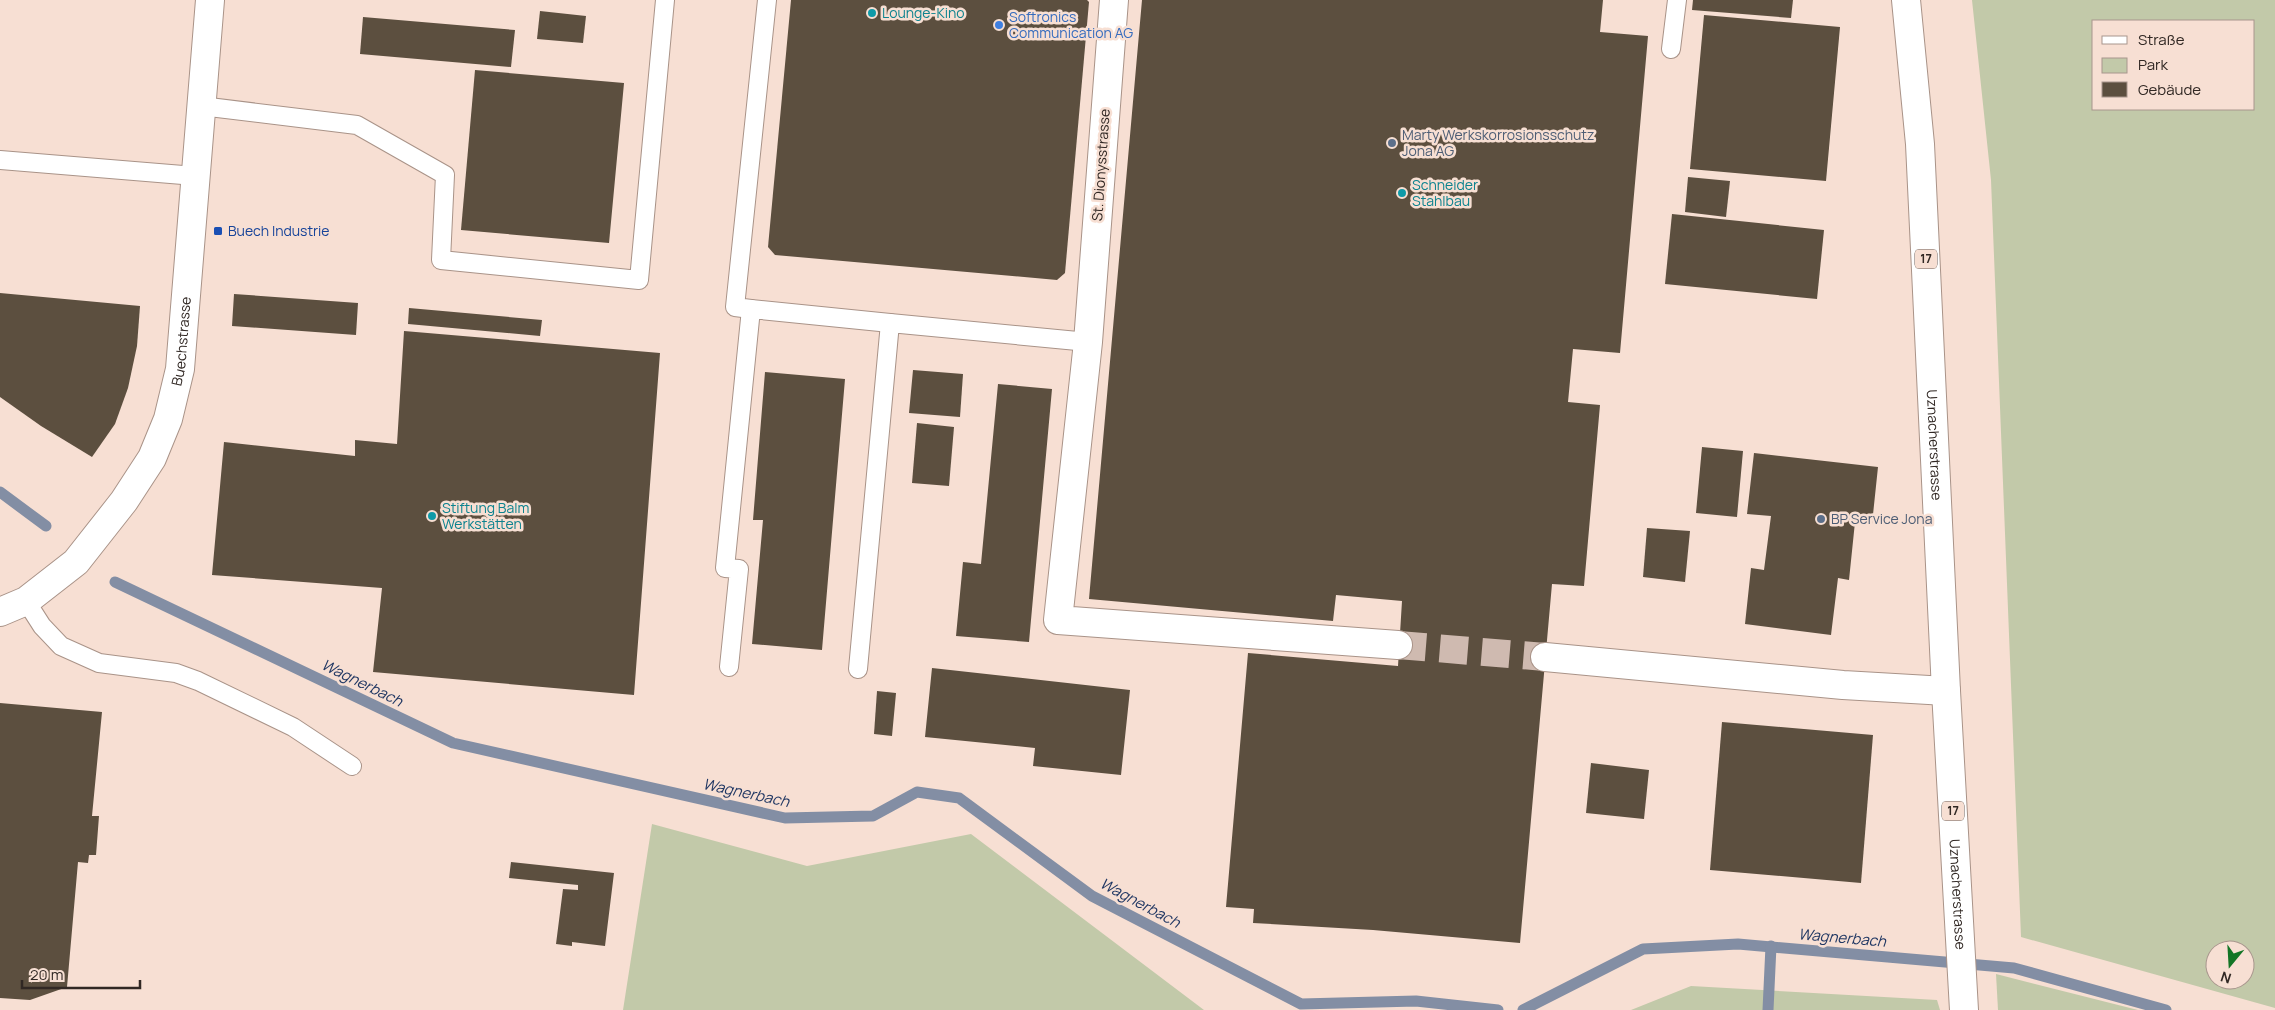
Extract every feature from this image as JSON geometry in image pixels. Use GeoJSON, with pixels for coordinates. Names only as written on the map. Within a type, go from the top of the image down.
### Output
{"type":"FeatureCollection","features":[{"type":"Feature","properties":{"kind":"street","name":"Buechstrasse"},"geometry":{"type":"LineString","coordinates":[[0,612],[26,601],[76,562],[124,501],[147,465],[168,419],[180,369],[210,0]]}},
{"type":"Feature","properties":{"kind":"street","name":"St. Dionysstrasse"},"geometry":{"type":"LineString","coordinates":[[1114,0],[1088,336],[1058,620],[1398,645]]}},
{"type":"Feature","properties":{"kind":"street","name":"Uznacherstrasse"},"geometry":{"type":"LineString","coordinates":[[1906,0],[1920,144],[1946,691],[1964,1005]]}},
{"type":"Feature","properties":{"kind":"street"},"geometry":{"type":"LineString","coordinates":[[1545,657],[1843,685],[1946,691]]}},
{"type":"Feature","properties":{"kind":"lane"},"geometry":{"type":"LineString","coordinates":[[201,106],[357,126],[445,175],[441,260],[640,280],[665,0]]}},
{"type":"Feature","properties":{"kind":"lane"},"geometry":{"type":"LineString","coordinates":[[767,0],[735,307],[890,323],[1088,336]]}},
{"type":"Feature","properties":{"kind":"lane"},"geometry":{"type":"LineString","coordinates":[[1671,48],[1677,0]]}},
{"type":"Feature","properties":{"kind":"lane"},"geometry":{"type":"LineString","coordinates":[[0,160],[195,176]]}},
{"type":"Feature","properties":{"kind":"lane"},"geometry":{"type":"LineString","coordinates":[[729,667],[739,569],[725,568],[751,309]]}},
{"type":"Feature","properties":{"kind":"lane"},"geometry":{"type":"LineString","coordinates":[[858,669],[890,323]]}},
{"type":"Feature","properties":{"kind":"lane"},"geometry":{"type":"LineString","coordinates":[[26,601],[42,626],[61,646],[99,663],[176,673],[198,680],[293,727],[352,766]]}},
{"type":"Feature","properties":{"kind":"green space"},"geometry":{"type":"Polygon","coordinates":[[[1972,0],[2275,0],[2275,1008],[2211,990],[2255,990],[2255,940],[2205,940],[2205,988],[2021,937],[1991,180],[1972,0]]]}},
{"type":"Feature","properties":{"kind":"green space"},"geometry":{"type":"Polygon","coordinates":[[[652,824],[807,866],[971,834],[1204,1010],[623,1010],[652,824]]]}},
{"type":"Feature","properties":{"kind":"green space"},"geometry":{"type":"Polygon","coordinates":[[[1996,974],[2138,1010],[1998,1010],[1996,974]]]}},
{"type":"Feature","properties":{"kind":"green space"},"geometry":{"type":"Polygon","coordinates":[[[1691,986],[1937,1000],[1940,1010],[1631,1010],[1691,986]]]}},
{"type":"Feature","properties":{"kind":"building"},"geometry":{"type":"Polygon","coordinates":[[[791,0],[1087,0],[1089,2],[1065,273],[1057,280],[775,255],[768,247],[791,0]]]}},
{"type":"Feature","properties":{"kind":"building","name":"Schneider Stahlbau"},"geometry":{"type":"Polygon","coordinates":[[[1142,0],[1603,0],[1600,32],[1648,36],[1620,353],[1573,349],[1568,402],[1600,405],[1584,586],[1552,584],[1520,943],[1373,930],[1253,923],[1254,909],[1226,907],[1248,653],[1398,666],[1402,601],[1336,595],[1333,621],[1089,599],[1142,0]]]}},
{"type":"Feature","properties":{"kind":"building"},"geometry":{"type":"Polygon","coordinates":[[[1693,0],[1793,0],[1791,18],[1692,10],[1693,0]]]}},
{"type":"Feature","properties":{"kind":"building"},"geometry":{"type":"Polygon","coordinates":[[[540,11],[586,16],[583,43],[537,39],[540,11]]]}},
{"type":"Feature","properties":{"kind":"building"},"geometry":{"type":"Polygon","coordinates":[[[1704,15],[1840,27],[1826,181],[1690,169],[1704,15]]]}},
{"type":"Feature","properties":{"kind":"building"},"geometry":{"type":"Polygon","coordinates":[[[363,17],[515,30],[511,67],[360,54],[363,17]]]}},
{"type":"Feature","properties":{"kind":"building"},"geometry":{"type":"Polygon","coordinates":[[[475,70],[624,83],[609,243],[461,230],[475,70]]]}},
{"type":"Feature","properties":{"kind":"building"},"geometry":{"type":"Polygon","coordinates":[[[1688,177],[1730,181],[1726,217],[1685,212],[1688,177]]]}},
{"type":"Feature","properties":{"kind":"building"},"geometry":{"type":"Polygon","coordinates":[[[1672,214],[1824,230],[1817,299],[1665,284],[1672,214]]]}},
{"type":"Feature","properties":{"kind":"building"},"geometry":{"type":"Polygon","coordinates":[[[0,293],[140,306],[137,346],[128,388],[115,424],[92,457],[41,426],[0,397],[0,293]]]}},
{"type":"Feature","properties":{"kind":"building"},"geometry":{"type":"Polygon","coordinates":[[[234,294],[358,303],[356,335],[232,326],[234,294]]]}},
{"type":"Feature","properties":{"kind":"building"},"geometry":{"type":"Polygon","coordinates":[[[409,308],[542,320],[540,336],[408,324],[409,308]]]}},
{"type":"Feature","properties":{"kind":"building","name":"Stiftung Balm Werkstätten"},"geometry":{"type":"Polygon","coordinates":[[[404,331],[660,353],[634,695],[373,672],[382,588],[212,575],[224,442],[355,456],[355,440],[397,444],[404,331]]]}},
{"type":"Feature","properties":{"kind":"building"},"geometry":{"type":"Polygon","coordinates":[[[913,370],[963,374],[960,417],[909,413],[913,370]]]}},
{"type":"Feature","properties":{"kind":"building"},"geometry":{"type":"Polygon","coordinates":[[[765,372],[845,379],[822,650],[752,644],[763,520],[753,520],[765,372]]]}},
{"type":"Feature","properties":{"kind":"building"},"geometry":{"type":"Polygon","coordinates":[[[998,384],[1052,389],[1029,642],[956,636],[963,562],[981,564],[998,384]]]}},
{"type":"Feature","properties":{"kind":"building"},"geometry":{"type":"Polygon","coordinates":[[[917,423],[954,427],[949,486],[912,483],[917,423]]]}},
{"type":"Feature","properties":{"kind":"building"},"geometry":{"type":"Polygon","coordinates":[[[1702,447],[1743,451],[1737,517],[1696,513],[1702,447]]]}},
{"type":"Feature","properties":{"kind":"building","name":"BP Service Jona"},"geometry":{"type":"Polygon","coordinates":[[[1754,453],[1878,467],[1872,524],[1855,522],[1849,580],[1838,578],[1831,635],[1745,624],[1751,568],[1764,570],[1771,516],[1747,514],[1754,453]]]}},
{"type":"Feature","properties":{"kind":"building"},"geometry":{"type":"Polygon","coordinates":[[[1647,528],[1690,531],[1685,582],[1643,577],[1647,528]]]}},
{"type":"Feature","properties":{"kind":"building"},"geometry":{"type":"Polygon","coordinates":[[[932,668],[1130,690],[1121,775],[1033,766],[1035,748],[925,737],[932,668]]]}},
{"type":"Feature","properties":{"kind":"building"},"geometry":{"type":"Polygon","coordinates":[[[877,691],[896,693],[892,736],[874,734],[877,691]]]}},
{"type":"Feature","properties":{"kind":"building"},"geometry":{"type":"Polygon","coordinates":[[[0,703],[102,712],[92,816],[99,816],[96,855],[89,855],[88,863],[78,862],[67,987],[30,1000],[0,998],[0,703]]]}},
{"type":"Feature","properties":{"kind":"building"},"geometry":{"type":"Polygon","coordinates":[[[1722,722],[1873,735],[1861,883],[1710,870],[1722,722]]]}},
{"type":"Feature","properties":{"kind":"building"},"geometry":{"type":"Polygon","coordinates":[[[1591,763],[1649,770],[1644,819],[1586,813],[1591,763]]]}},
{"type":"Feature","properties":{"kind":"building"},"geometry":{"type":"Polygon","coordinates":[[[511,862],[614,873],[605,946],[572,942],[572,946],[556,944],[563,889],[578,890],[578,885],[509,878],[511,862]]]}},
{"type":"Feature","properties":{"kind":"waterway","name":"Wagnerbach"},"geometry":{"type":"LineString","coordinates":[[0,492],[46,526]]}},
{"type":"Feature","properties":{"kind":"waterway","name":"Wagnerbach"},"geometry":{"type":"LineString","coordinates":[[115,582],[453,743],[785,818],[873,816],[917,792],[959,798],[1092,896],[1301,1004],[1416,1001],[1498,1010]]}},
{"type":"Feature","properties":{"kind":"waterway","name":"Wagnerbach"},"geometry":{"type":"LineString","coordinates":[[1523,1010],[1643,949],[1738,944],[2014,968],[2166,1010]]}},
{"type":"Feature","properties":{"kind":"waterway"},"geometry":{"type":"LineString","coordinates":[[1768,1010],[1771,946]]}},
{"type":"Feature","properties":{"kind":"tunnel"},"geometry":{"type":"LineString","coordinates":[[1398,645],[1545,657]]}},
{"type":"Feature","properties":{"kind":"place","name":"Lounge-Kino"},"geometry":{"type":"Point","coordinates":[872,13]}},
{"type":"Feature","properties":{"kind":"place","name":"Softronics Communication AG"},"geometry":{"type":"Point","coordinates":[999,25]}},
{"type":"Feature","properties":{"kind":"place","name":"Marty Werkskorrosionsschutz Jona AG"},"geometry":{"type":"Point","coordinates":[1392,143]}},
{"type":"Feature","properties":{"kind":"place","name":"Schneider Stahlbau"},"geometry":{"type":"Point","coordinates":[1402,193]}},
{"type":"Feature","properties":{"kind":"place","name":"Buech Industrie"},"geometry":{"type":"Point","coordinates":[218,231]}},
{"type":"Feature","properties":{"kind":"place","name":"Stiftung Balm Werkstätten"},"geometry":{"type":"Point","coordinates":[432,516]}},
{"type":"Feature","properties":{"kind":"place","name":"BP Service Jona"},"geometry":{"type":"Point","coordinates":[1821,519]}}]}
